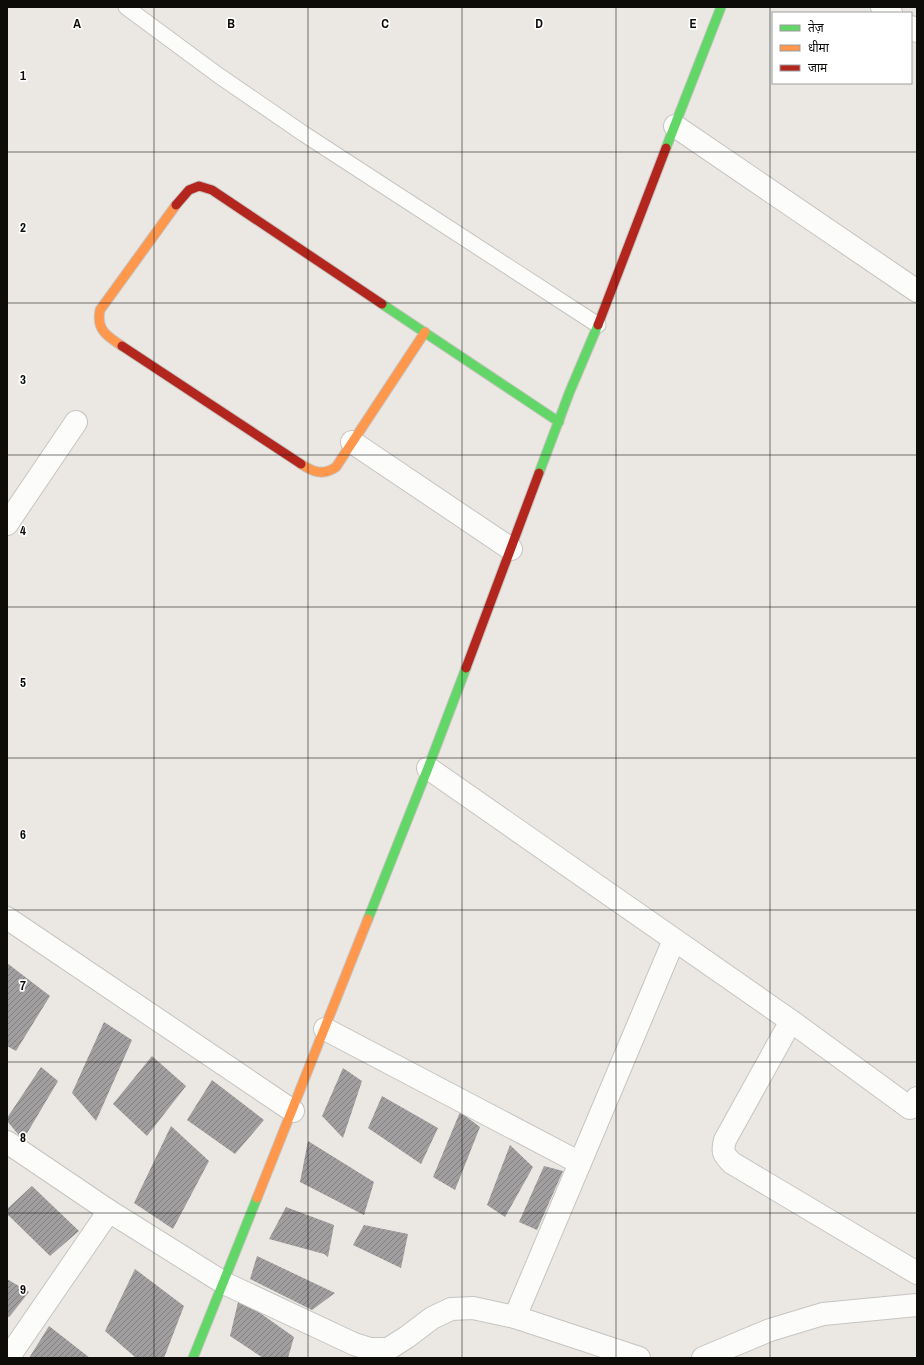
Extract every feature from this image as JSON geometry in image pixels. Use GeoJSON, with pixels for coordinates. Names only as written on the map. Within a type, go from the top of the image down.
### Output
{"type":"FeatureCollection","features":[{"type":"Feature","properties":{"kind":"street"},"geometry":{"type":"LineString","coordinates":[[194,1358],[428,768],[570,391],[598,325],[722,7]]}},
{"type":"Feature","properties":{"kind":"street"},"geometry":{"type":"LineString","coordinates":[[675,126],[917,291]]}},
{"type":"Feature","properties":{"kind":"street"},"geometry":{"type":"LineString","coordinates":[[425,332],[336,467],[328,472],[319,473],[310,470],[109,337],[101,329],[98,319],[100,310],[176,204],[189,190],[199,186],[212,190],[425,332],[559,422]]}},
{"type":"Feature","properties":{"kind":"street"},"geometry":{"type":"LineString","coordinates":[[7,524],[76,422]]}},
{"type":"Feature","properties":{"kind":"street"},"geometry":{"type":"LineString","coordinates":[[352,442],[511,549]]}},
{"type":"Feature","properties":{"kind":"street"},"geometry":{"type":"LineString","coordinates":[[428,768],[915,1106]]}},
{"type":"Feature","properties":{"kind":"street"},"geometry":{"type":"LineString","coordinates":[[7,918],[293,1111]]}},
{"type":"Feature","properties":{"kind":"street"},"geometry":{"type":"LineString","coordinates":[[515,1317],[674,940]]}},
{"type":"Feature","properties":{"kind":"street"},"geometry":{"type":"LineString","coordinates":[[791,1021],[725,1140],[723,1150],[732,1163],[917,1273]]}},
{"type":"Feature","properties":{"kind":"street"},"geometry":{"type":"LineString","coordinates":[[325,1029],[580,1163]]}},
{"type":"Feature","properties":{"kind":"street"},"geometry":{"type":"LineString","coordinates":[[7,1142],[109,1211],[224,1283],[354,1344],[370,1349],[388,1349],[432,1318],[451,1309],[473,1308],[515,1317],[639,1358]]}},
{"type":"Feature","properties":{"kind":"street"},"geometry":{"type":"LineString","coordinates":[[8,1358],[109,1211]]}},
{"type":"Feature","properties":{"kind":"street"},"geometry":{"type":"LineString","coordinates":[[703,1358],[770,1330],[823,1314],[917,1305]]}},
{"type":"Feature","properties":{"kind":"lane"},"geometry":{"type":"LineString","coordinates":[[126,7],[218,75],[304,134],[598,325]]}},
{"type":"Feature","properties":{"kind":"building"},"geometry":{"type":"Polygon","coordinates":[[[7,963],[50,996],[16,1051],[7,1046],[7,963]]]}},
{"type":"Feature","properties":{"kind":"building"},"geometry":{"type":"Polygon","coordinates":[[[104,1022],[132,1040],[96,1121],[72,1093],[104,1022]]]}},
{"type":"Feature","properties":{"kind":"building"},"geometry":{"type":"Polygon","coordinates":[[[152,1056],[186,1086],[147,1136],[113,1104],[152,1056]]]}},
{"type":"Feature","properties":{"kind":"building"},"geometry":{"type":"Polygon","coordinates":[[[41,1067],[58,1081],[23,1140],[7,1121],[7,1118],[41,1067]]]}},
{"type":"Feature","properties":{"kind":"building"},"geometry":{"type":"Polygon","coordinates":[[[343,1068],[362,1081],[343,1138],[322,1116],[343,1068]]]}},
{"type":"Feature","properties":{"kind":"building"},"geometry":{"type":"Polygon","coordinates":[[[212,1080],[264,1120],[235,1154],[187,1120],[212,1080]]]}},
{"type":"Feature","properties":{"kind":"building"},"geometry":{"type":"Polygon","coordinates":[[[382,1096],[438,1128],[421,1164],[368,1128],[382,1096]]]}},
{"type":"Feature","properties":{"kind":"building"},"geometry":{"type":"Polygon","coordinates":[[[460,1112],[480,1127],[455,1190],[433,1177],[460,1112]]]}},
{"type":"Feature","properties":{"kind":"building"},"geometry":{"type":"Polygon","coordinates":[[[171,1126],[209,1161],[173,1229],[134,1203],[171,1126]]]}},
{"type":"Feature","properties":{"kind":"building"},"geometry":{"type":"Polygon","coordinates":[[[308,1141],[374,1182],[364,1215],[300,1182],[308,1141]]]}},
{"type":"Feature","properties":{"kind":"building"},"geometry":{"type":"Polygon","coordinates":[[[510,1145],[533,1167],[505,1217],[487,1205],[510,1145]]]}},
{"type":"Feature","properties":{"kind":"building"},"geometry":{"type":"Polygon","coordinates":[[[544,1166],[563,1171],[537,1230],[519,1222],[544,1166]]]}},
{"type":"Feature","properties":{"kind":"building"},"geometry":{"type":"Polygon","coordinates":[[[32,1186],[79,1231],[50,1256],[7,1214],[7,1209],[32,1186]]]}},
{"type":"Feature","properties":{"kind":"building"},"geometry":{"type":"Polygon","coordinates":[[[286,1207],[334,1225],[328,1257],[324,1254],[269,1239],[286,1207]]]}},
{"type":"Feature","properties":{"kind":"building"},"geometry":{"type":"Polygon","coordinates":[[[364,1225],[408,1234],[401,1268],[353,1245],[364,1225]]]}},
{"type":"Feature","properties":{"kind":"building"},"geometry":{"type":"Polygon","coordinates":[[[257,1256],[335,1293],[312,1310],[250,1279],[257,1256]]]}},
{"type":"Feature","properties":{"kind":"building"},"geometry":{"type":"Polygon","coordinates":[[[135,1269],[184,1306],[164,1358],[136,1358],[105,1331],[135,1269]]]}},
{"type":"Feature","properties":{"kind":"building"},"geometry":{"type":"Polygon","coordinates":[[[7,1279],[29,1292],[7,1318],[7,1279]]]}},
{"type":"Feature","properties":{"kind":"building"},"geometry":{"type":"Polygon","coordinates":[[[239,1298],[294,1337],[288,1358],[263,1358],[230,1336],[239,1298]]]}},
{"type":"Feature","properties":{"kind":"building"},"geometry":{"type":"Polygon","coordinates":[[[49,1326],[90,1358],[29,1358],[49,1326]]]}},
{"type":"Feature","properties":{"kind":"traffic: fast"},"geometry":{"type":"LineString","coordinates":[[666,148],[721,7]]}},
{"type":"Feature","properties":{"kind":"traffic: fast"},"geometry":{"type":"LineString","coordinates":[[382,304],[559,422]]}},
{"type":"Feature","properties":{"kind":"traffic: fast"},"geometry":{"type":"LineString","coordinates":[[539,473],[570,391],[598,325]]}},
{"type":"Feature","properties":{"kind":"traffic: fast"},"geometry":{"type":"LineString","coordinates":[[368,919],[466,668]]}},
{"type":"Feature","properties":{"kind":"traffic: fast"},"geometry":{"type":"LineString","coordinates":[[193,1358],[257,1198]]}},
{"type":"Feature","properties":{"kind":"traffic: slow"},"geometry":{"type":"LineString","coordinates":[[122,346],[107,335],[101,328],[99,317],[100,310],[176,205]]}},
{"type":"Feature","properties":{"kind":"traffic: slow"},"geometry":{"type":"LineString","coordinates":[[301,464],[318,472],[331,470],[336,467],[425,332]]}},
{"type":"Feature","properties":{"kind":"traffic: slow"},"geometry":{"type":"LineString","coordinates":[[257,1198],[368,919]]}},
{"type":"Feature","properties":{"kind":"traffic: jam"},"geometry":{"type":"LineString","coordinates":[[598,325],[666,148]]}},
{"type":"Feature","properties":{"kind":"traffic: jam"},"geometry":{"type":"LineString","coordinates":[[176,205],[189,190],[199,186],[212,190],[382,304]]}},
{"type":"Feature","properties":{"kind":"traffic: jam"},"geometry":{"type":"LineString","coordinates":[[122,346],[301,464]]}},
{"type":"Feature","properties":{"kind":"traffic: jam"},"geometry":{"type":"LineString","coordinates":[[466,668],[539,473]]}}]}
